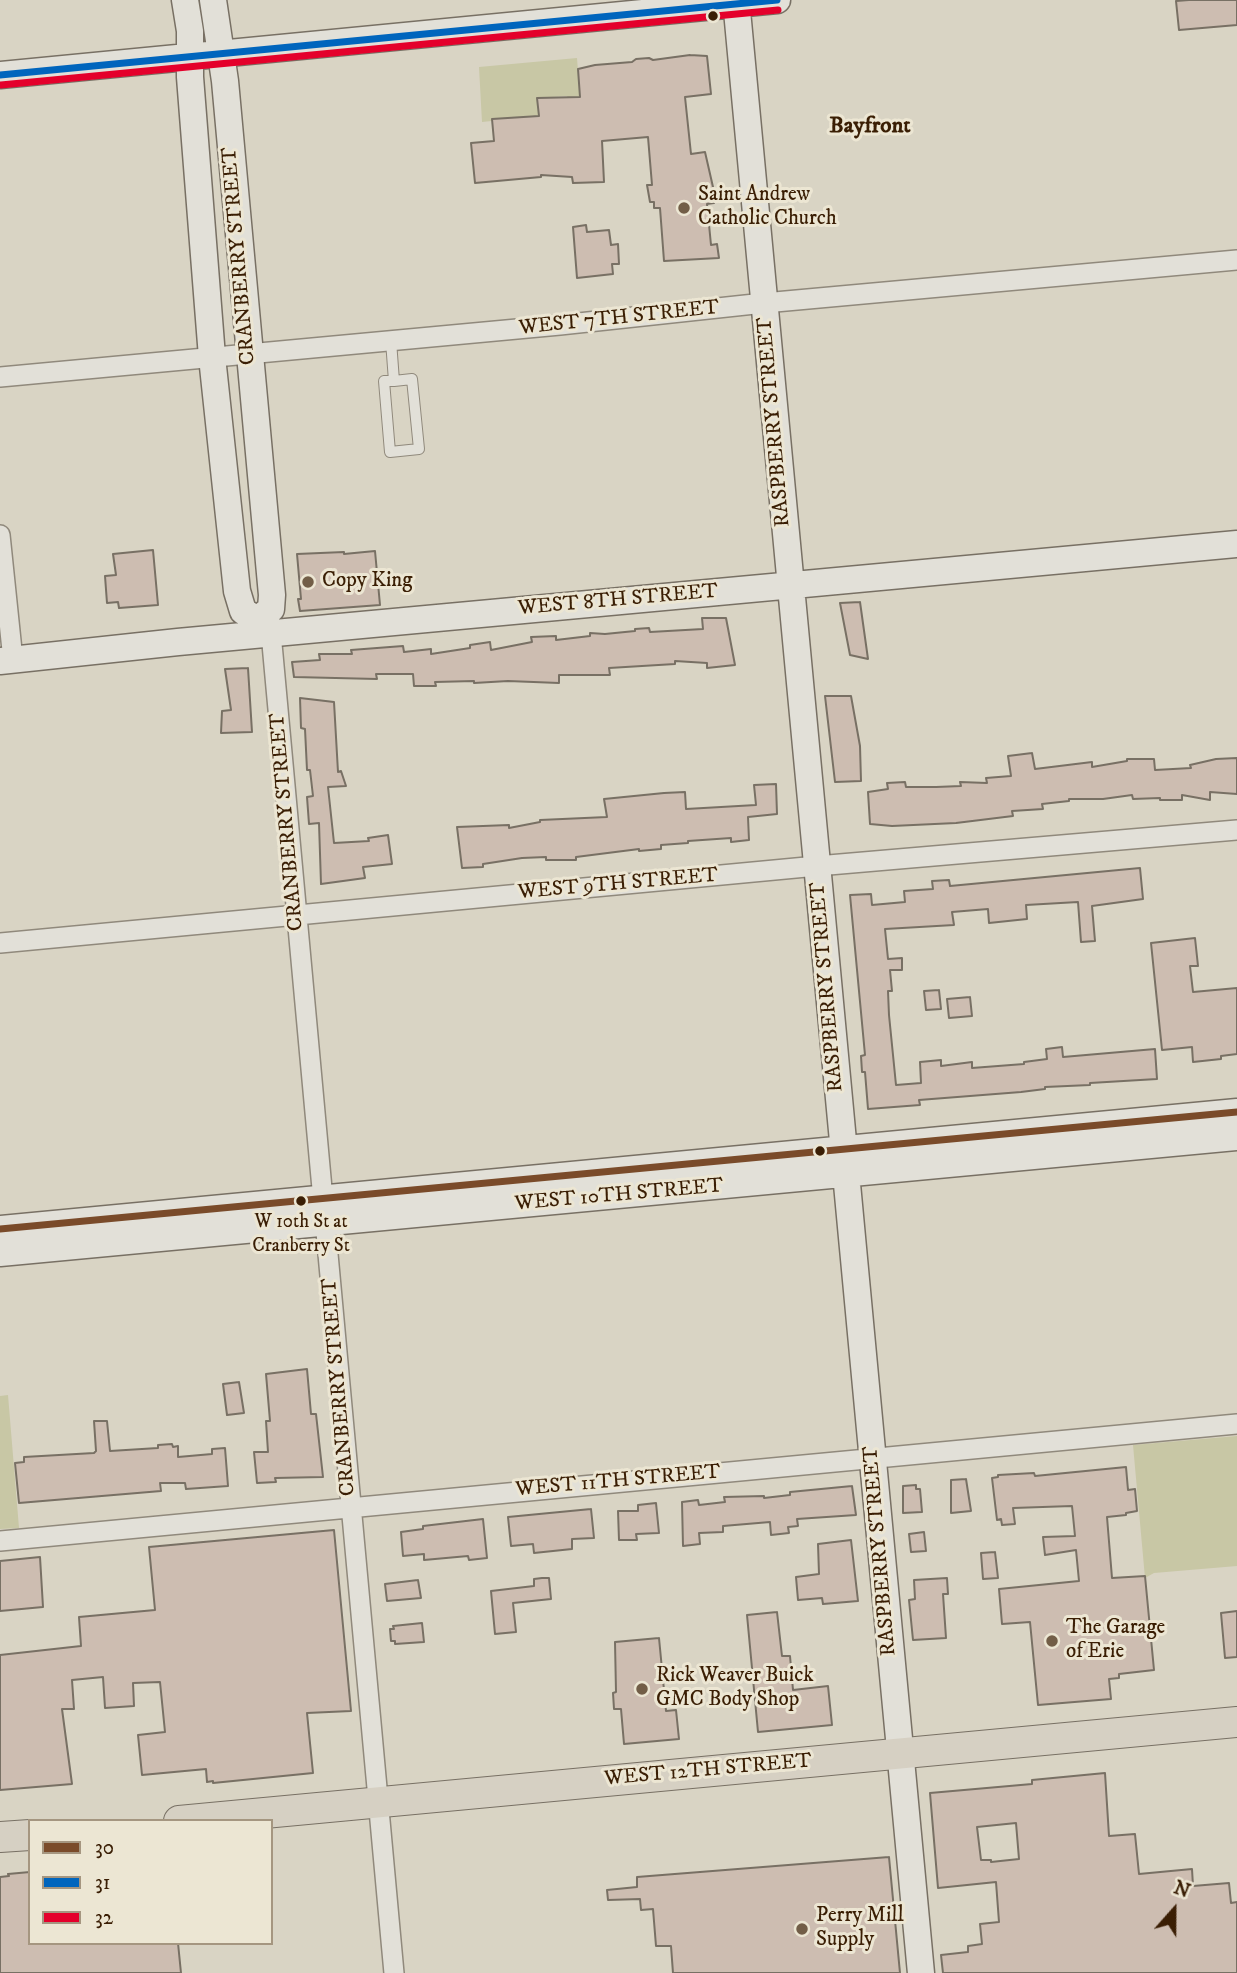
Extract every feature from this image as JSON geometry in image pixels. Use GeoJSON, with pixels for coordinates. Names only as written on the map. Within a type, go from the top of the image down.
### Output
{"type":"FeatureCollection","features":[{"type":"Feature","properties":{"kind":"main road","name":"WEST 12TH STREET"},"geometry":{"type":"LineString","coordinates":[[200,1819],[1237,1722]]}},
{"type":"Feature","properties":{"kind":"main road"},"geometry":{"type":"LineString","coordinates":[[0,1838],[28,1835]]}},
{"type":"Feature","properties":{"kind":"street","name":"CRANBERRY STREET"},"geometry":{"type":"LineString","coordinates":[[185,0],[212,357],[237,591],[243,611],[261,629]]}},
{"type":"Feature","properties":{"kind":"street","name":"CRANBERRY STREET"},"geometry":{"type":"LineString","coordinates":[[213,0],[226,93],[272,595],[271,609],[261,629],[296,916],[394,1973]]}},
{"type":"Feature","properties":{"kind":"street"},"geometry":{"type":"LineString","coordinates":[[0,75],[776,0]]}},
{"type":"Feature","properties":{"kind":"street","name":"RASPBERRY STREET"},"geometry":{"type":"LineString","coordinates":[[736,2],[921,1973]]}},
{"type":"Feature","properties":{"kind":"street","name":"WEST 7TH STREET"},"geometry":{"type":"LineString","coordinates":[[0,377],[1237,260]]}},
{"type":"Feature","properties":{"kind":"street"},"geometry":{"type":"LineString","coordinates":[[0,535],[6,660]]}},
{"type":"Feature","properties":{"kind":"street","name":"WEST 8TH STREET"},"geometry":{"type":"LineString","coordinates":[[6,660],[261,629],[1237,544]]}},
{"type":"Feature","properties":{"kind":"street","name":"WEST 9TH STREET"},"geometry":{"type":"LineString","coordinates":[[0,943],[817,866],[1237,830]]}},
{"type":"Feature","properties":{"kind":"street","name":"WEST 10TH STREET"},"geometry":{"type":"LineString","coordinates":[[0,1253],[65,1235],[1180,1130],[1237,1112]]}},
{"type":"Feature","properties":{"kind":"street","name":"WEST 10TH STREET"},"geometry":{"type":"LineString","coordinates":[[1180,1130],[1237,1137]]}},
{"type":"Feature","properties":{"kind":"street","name":"WEST 10TH STREET"},"geometry":{"type":"LineString","coordinates":[[0,1229],[65,1235]]}},
{"type":"Feature","properties":{"kind":"street","name":"WEST 11TH STREET"},"geometry":{"type":"LineString","coordinates":[[0,1541],[1237,1424]]}},
{"type":"Feature","properties":{"kind":"lane"},"geometry":{"type":"LineString","coordinates":[[391,341],[394,380]]}},
{"type":"Feature","properties":{"kind":"lane"},"geometry":{"type":"LineString","coordinates":[[412,379],[419,449],[390,452],[384,381],[394,380],[412,379]]}},
{"type":"Feature","properties":{"kind":"green space"},"geometry":{"type":"Polygon","coordinates":[[[577,58],[580,98],[571,130],[567,96],[537,98],[539,116],[482,122],[479,67],[577,58]]]}},
{"type":"Feature","properties":{"kind":"green space"},"geometry":{"type":"Polygon","coordinates":[[[8,1395],[19,1528],[0,1529],[0,1396],[8,1395]]]}},
{"type":"Feature","properties":{"kind":"green space"},"geometry":{"type":"Polygon","coordinates":[[[1237,1436],[1237,1566],[1154,1573],[1145,1578],[1133,1445],[1237,1436]]]}},
{"type":"Feature","properties":{"kind":"building"},"geometry":{"type":"Polygon","coordinates":[[[1237,0],[1237,25],[1179,30],[1176,1],[1237,0]]]}},
{"type":"Feature","properties":{"kind":"building"},"geometry":{"type":"Polygon","coordinates":[[[690,55],[707,56],[711,94],[685,97],[691,154],[705,152],[713,187],[714,203],[707,204],[711,245],[717,244],[719,258],[664,261],[660,208],[654,208],[654,202],[650,202],[647,185],[652,185],[648,137],[602,141],[604,182],[573,183],[572,177],[541,175],[475,183],[471,143],[494,141],[492,119],[539,116],[537,98],[580,97],[578,69],[632,62],[636,59],[653,60],[690,55]]]}},
{"type":"Feature","properties":{"kind":"building"},"geometry":{"type":"Polygon","coordinates":[[[586,225],[587,232],[609,230],[611,245],[618,244],[619,264],[612,264],[613,274],[577,278],[573,227],[586,225]]]}},
{"type":"Feature","properties":{"kind":"building"},"geometry":{"type":"Polygon","coordinates":[[[153,550],[158,605],[119,608],[118,602],[107,603],[105,576],[116,575],[113,554],[153,550]]]}},
{"type":"Feature","properties":{"kind":"building"},"geometry":{"type":"Polygon","coordinates":[[[375,551],[380,605],[300,611],[297,554],[375,551]]]}},
{"type":"Feature","properties":{"kind":"building"},"geometry":{"type":"Polygon","coordinates":[[[860,602],[868,659],[850,655],[840,603],[860,602]]]}},
{"type":"Feature","properties":{"kind":"building"},"geometry":{"type":"Polygon","coordinates":[[[702,618],[726,618],[735,665],[707,668],[707,663],[675,661],[675,664],[609,668],[610,675],[559,675],[559,683],[474,681],[435,682],[436,686],[414,686],[413,674],[376,674],[377,679],[294,677],[292,662],[320,660],[319,654],[352,654],[351,650],[403,646],[404,652],[431,649],[431,654],[490,642],[491,650],[532,642],[531,637],[556,636],[556,640],[590,636],[590,633],[605,634],[635,629],[649,628],[650,632],[703,629],[702,618]]]}},
{"type":"Feature","properties":{"kind":"building"},"geometry":{"type":"Polygon","coordinates":[[[248,668],[252,732],[221,733],[222,711],[231,710],[225,669],[248,668]]]}},
{"type":"Feature","properties":{"kind":"building"},"geometry":{"type":"Polygon","coordinates":[[[825,696],[851,696],[860,746],[861,781],[835,782],[825,696]]]}},
{"type":"Feature","properties":{"kind":"building"},"geometry":{"type":"Polygon","coordinates":[[[300,698],[334,702],[338,772],[341,771],[346,786],[328,787],[334,843],[369,841],[368,838],[388,835],[392,864],[363,867],[365,878],[321,884],[319,823],[309,824],[307,797],[313,796],[310,770],[307,770],[305,729],[301,728],[300,698]]]}},
{"type":"Feature","properties":{"kind":"building"},"geometry":{"type":"Polygon","coordinates":[[[1032,753],[1035,769],[1092,762],[1092,767],[1127,759],[1154,759],[1155,770],[1191,768],[1190,765],[1216,759],[1237,758],[1237,794],[1210,792],[1210,800],[1182,795],[1182,800],[1133,799],[1132,795],[1103,799],[1069,799],[1042,804],[1043,809],[1012,811],[1013,816],[956,823],[892,826],[870,824],[868,792],[888,789],[887,783],[905,782],[906,787],[936,787],[961,786],[960,782],[987,783],[986,778],[1011,776],[1008,756],[1032,753]]]}},
{"type":"Feature","properties":{"kind":"building"},"geometry":{"type":"Polygon","coordinates":[[[776,784],[777,814],[748,817],[749,840],[731,842],[731,838],[688,841],[661,845],[661,849],[576,857],[576,860],[522,858],[483,864],[483,867],[462,868],[457,827],[509,825],[509,828],[540,820],[607,817],[604,799],[664,793],[685,792],[686,809],[756,805],[754,785],[776,784]]]}},
{"type":"Feature","properties":{"kind":"building"},"geometry":{"type":"Polygon","coordinates":[[[1140,868],[1143,899],[1092,906],[1095,941],[1081,942],[1078,902],[1026,905],[1027,919],[989,923],[988,909],[952,912],[954,925],[885,929],[888,959],[902,958],[902,970],[890,970],[892,991],[888,991],[889,1015],[896,1085],[921,1083],[920,1062],[941,1060],[941,1066],[972,1062],[972,1068],[1024,1064],[1047,1059],[1046,1049],[1062,1047],[1063,1057],[1155,1049],[1157,1079],[919,1100],[920,1105],[868,1109],[865,1072],[862,1072],[861,1056],[865,1055],[850,895],[871,894],[872,905],[905,902],[904,891],[933,889],[932,881],[949,880],[950,886],[1140,868]]]}},
{"type":"Feature","properties":{"kind":"building"},"geometry":{"type":"Polygon","coordinates":[[[1195,938],[1198,966],[1190,966],[1193,992],[1237,988],[1237,1054],[1193,1062],[1192,1047],[1162,1050],[1151,943],[1195,938]]]}},
{"type":"Feature","properties":{"kind":"building"},"geometry":{"type":"Polygon","coordinates":[[[939,990],[941,1009],[926,1010],[924,991],[939,990]]]}},
{"type":"Feature","properties":{"kind":"building"},"geometry":{"type":"Polygon","coordinates":[[[970,997],[972,1016],[949,1018],[947,999],[970,997]]]}},
{"type":"Feature","properties":{"kind":"building"},"geometry":{"type":"Polygon","coordinates":[[[307,1369],[311,1414],[316,1414],[323,1477],[275,1478],[276,1482],[257,1483],[254,1452],[268,1452],[266,1421],[270,1421],[266,1374],[307,1369]]]}},
{"type":"Feature","properties":{"kind":"building"},"geometry":{"type":"Polygon","coordinates":[[[239,1382],[244,1413],[227,1415],[223,1384],[239,1382]]]}},
{"type":"Feature","properties":{"kind":"building"},"geometry":{"type":"Polygon","coordinates":[[[94,1421],[107,1421],[110,1451],[158,1448],[158,1445],[172,1444],[173,1447],[178,1446],[178,1457],[212,1454],[212,1449],[225,1448],[228,1486],[186,1489],[185,1483],[160,1483],[161,1491],[19,1503],[15,1463],[24,1462],[24,1457],[94,1453],[94,1421]]]}},
{"type":"Feature","properties":{"kind":"building"},"geometry":{"type":"Polygon","coordinates":[[[1126,1467],[1128,1490],[1135,1489],[1137,1511],[1107,1517],[1112,1578],[1145,1576],[1154,1670],[1119,1674],[1119,1678],[1109,1679],[1111,1699],[1038,1705],[1030,1622],[1002,1624],[999,1589],[1079,1581],[1076,1550],[1045,1555],[1043,1537],[1075,1536],[1072,1506],[1013,1508],[1015,1524],[1002,1525],[1001,1519],[997,1520],[992,1478],[998,1475],[1034,1473],[1035,1476],[1126,1467]]]}},
{"type":"Feature","properties":{"kind":"building"},"geometry":{"type":"Polygon","coordinates":[[[966,1479],[971,1511],[951,1513],[951,1480],[966,1479]]]}},
{"type":"Feature","properties":{"kind":"building"},"geometry":{"type":"Polygon","coordinates":[[[916,1485],[916,1489],[920,1489],[922,1512],[903,1513],[903,1486],[916,1485]]]}},
{"type":"Feature","properties":{"kind":"building"},"geometry":{"type":"Polygon","coordinates":[[[852,1486],[856,1515],[797,1519],[798,1526],[788,1527],[789,1533],[771,1535],[770,1522],[723,1526],[723,1532],[699,1533],[700,1544],[683,1546],[682,1502],[698,1500],[699,1505],[725,1502],[724,1497],[764,1498],[790,1495],[790,1492],[852,1486]]]}},
{"type":"Feature","properties":{"kind":"building"},"geometry":{"type":"Polygon","coordinates":[[[656,1503],[659,1533],[636,1534],[637,1540],[619,1540],[618,1511],[638,1511],[638,1505],[656,1503]]]}},
{"type":"Feature","properties":{"kind":"building"},"geometry":{"type":"Polygon","coordinates":[[[591,1509],[594,1538],[572,1539],[572,1549],[534,1553],[533,1544],[511,1546],[508,1517],[591,1509]]]}},
{"type":"Feature","properties":{"kind":"building"},"geometry":{"type":"Polygon","coordinates":[[[483,1519],[487,1558],[469,1560],[468,1556],[424,1560],[424,1554],[403,1556],[401,1532],[423,1529],[423,1526],[483,1519]]]}},
{"type":"Feature","properties":{"kind":"building"},"geometry":{"type":"Polygon","coordinates":[[[334,1530],[351,1711],[307,1713],[313,1773],[213,1783],[207,1782],[206,1769],[142,1775],[138,1735],[165,1732],[160,1682],[133,1683],[134,1706],[105,1708],[103,1677],[72,1680],[74,1709],[62,1709],[72,1784],[0,1790],[0,1655],[81,1646],[79,1617],[155,1610],[149,1547],[334,1530]]]}},
{"type":"Feature","properties":{"kind":"building"},"geometry":{"type":"Polygon","coordinates":[[[924,1532],[926,1551],[911,1552],[909,1534],[924,1532]]]}},
{"type":"Feature","properties":{"kind":"building"},"geometry":{"type":"Polygon","coordinates":[[[851,1540],[858,1601],[823,1604],[822,1598],[798,1600],[796,1577],[819,1574],[818,1544],[851,1540]]]}},
{"type":"Feature","properties":{"kind":"building"},"geometry":{"type":"Polygon","coordinates":[[[995,1552],[998,1578],[983,1579],[981,1553],[995,1552]]]}},
{"type":"Feature","properties":{"kind":"building"},"geometry":{"type":"Polygon","coordinates":[[[40,1557],[43,1607],[0,1611],[0,1561],[40,1557]]]}},
{"type":"Feature","properties":{"kind":"building"},"geometry":{"type":"Polygon","coordinates":[[[549,1578],[551,1599],[513,1603],[516,1632],[495,1634],[491,1591],[534,1586],[534,1579],[549,1578]]]}},
{"type":"Feature","properties":{"kind":"building"},"geometry":{"type":"Polygon","coordinates":[[[947,1578],[948,1594],[943,1594],[946,1638],[913,1640],[909,1600],[915,1599],[914,1580],[947,1578]]]}},
{"type":"Feature","properties":{"kind":"building"},"geometry":{"type":"Polygon","coordinates":[[[418,1580],[421,1598],[387,1601],[385,1584],[418,1580]]]}},
{"type":"Feature","properties":{"kind":"building"},"geometry":{"type":"Polygon","coordinates":[[[1237,1611],[1237,1657],[1225,1658],[1221,1613],[1237,1611]]]}},
{"type":"Feature","properties":{"kind":"building"},"geometry":{"type":"Polygon","coordinates":[[[777,1612],[782,1656],[790,1656],[793,1690],[828,1686],[832,1725],[758,1732],[747,1615],[777,1612]]]}},
{"type":"Feature","properties":{"kind":"building"},"geometry":{"type":"Polygon","coordinates":[[[422,1623],[424,1642],[395,1644],[395,1641],[391,1641],[390,1629],[394,1629],[393,1626],[422,1623]]]}},
{"type":"Feature","properties":{"kind":"building"},"geometry":{"type":"Polygon","coordinates":[[[659,1638],[666,1711],[676,1710],[679,1739],[624,1744],[621,1709],[614,1709],[615,1642],[659,1638]]]}},
{"type":"Feature","properties":{"kind":"building"},"geometry":{"type":"Polygon","coordinates":[[[1105,1773],[1109,1836],[1135,1834],[1139,1874],[1192,1869],[1193,1886],[1229,1883],[1231,1903],[1237,1902],[1237,1973],[943,1973],[941,1955],[968,1952],[968,1946],[982,1944],[980,1924],[999,1922],[996,1882],[938,1888],[930,1793],[1032,1784],[1032,1780],[1105,1773]],[[1016,1823],[977,1827],[981,1860],[991,1862],[1019,1859],[1016,1823]]]}},
{"type":"Feature","properties":{"kind":"building"},"geometry":{"type":"Polygon","coordinates":[[[889,1857],[900,1973],[673,1973],[671,1946],[656,1946],[653,1909],[641,1910],[640,1899],[608,1900],[607,1890],[637,1887],[637,1877],[889,1857]]]}},
{"type":"Feature","properties":{"kind":"building"},"geometry":{"type":"Polygon","coordinates":[[[28,1872],[28,1945],[178,1945],[181,1973],[0,1973],[0,1877],[9,1876],[8,1874],[28,1872]]]}},
{"type":"Feature","properties":{"kind":"transit line","name":"31"},"geometry":{"type":"LineString","coordinates":[[0,75],[777,0]]}},
{"type":"Feature","properties":{"kind":"transit line","name":"32"},"geometry":{"type":"LineString","coordinates":[[1,85],[778,10]]}},
{"type":"Feature","properties":{"kind":"transit line","name":"30"},"geometry":{"type":"LineString","coordinates":[[0,1229],[1237,1112]]}},
{"type":"Feature","properties":{"kind":"place","name":"Saint Andrew Catholic Church"},"geometry":{"type":"Point","coordinates":[684,208]}},
{"type":"Feature","properties":{"kind":"place","name":"Copy King"},"geometry":{"type":"Point","coordinates":[308,582]}},
{"type":"Feature","properties":{"kind":"place","name":"W 10th St at Cranberry St"},"geometry":{"type":"Point","coordinates":[301,1201]}},
{"type":"Feature","properties":{"kind":"place","name":"The Garage of Erie"},"geometry":{"type":"Point","coordinates":[1052,1641]}},
{"type":"Feature","properties":{"kind":"place","name":"Rick Weaver Buick GMC Body Shop"},"geometry":{"type":"Point","coordinates":[642,1689]}},
{"type":"Feature","properties":{"kind":"place","name":"Perry Mill Supply"},"geometry":{"type":"Point","coordinates":[802,1929]}},
{"type":"Feature","properties":{"kind":"district","name":"Bayfront"},"geometry":{"type":"Point","coordinates":[870,127]}}]}
